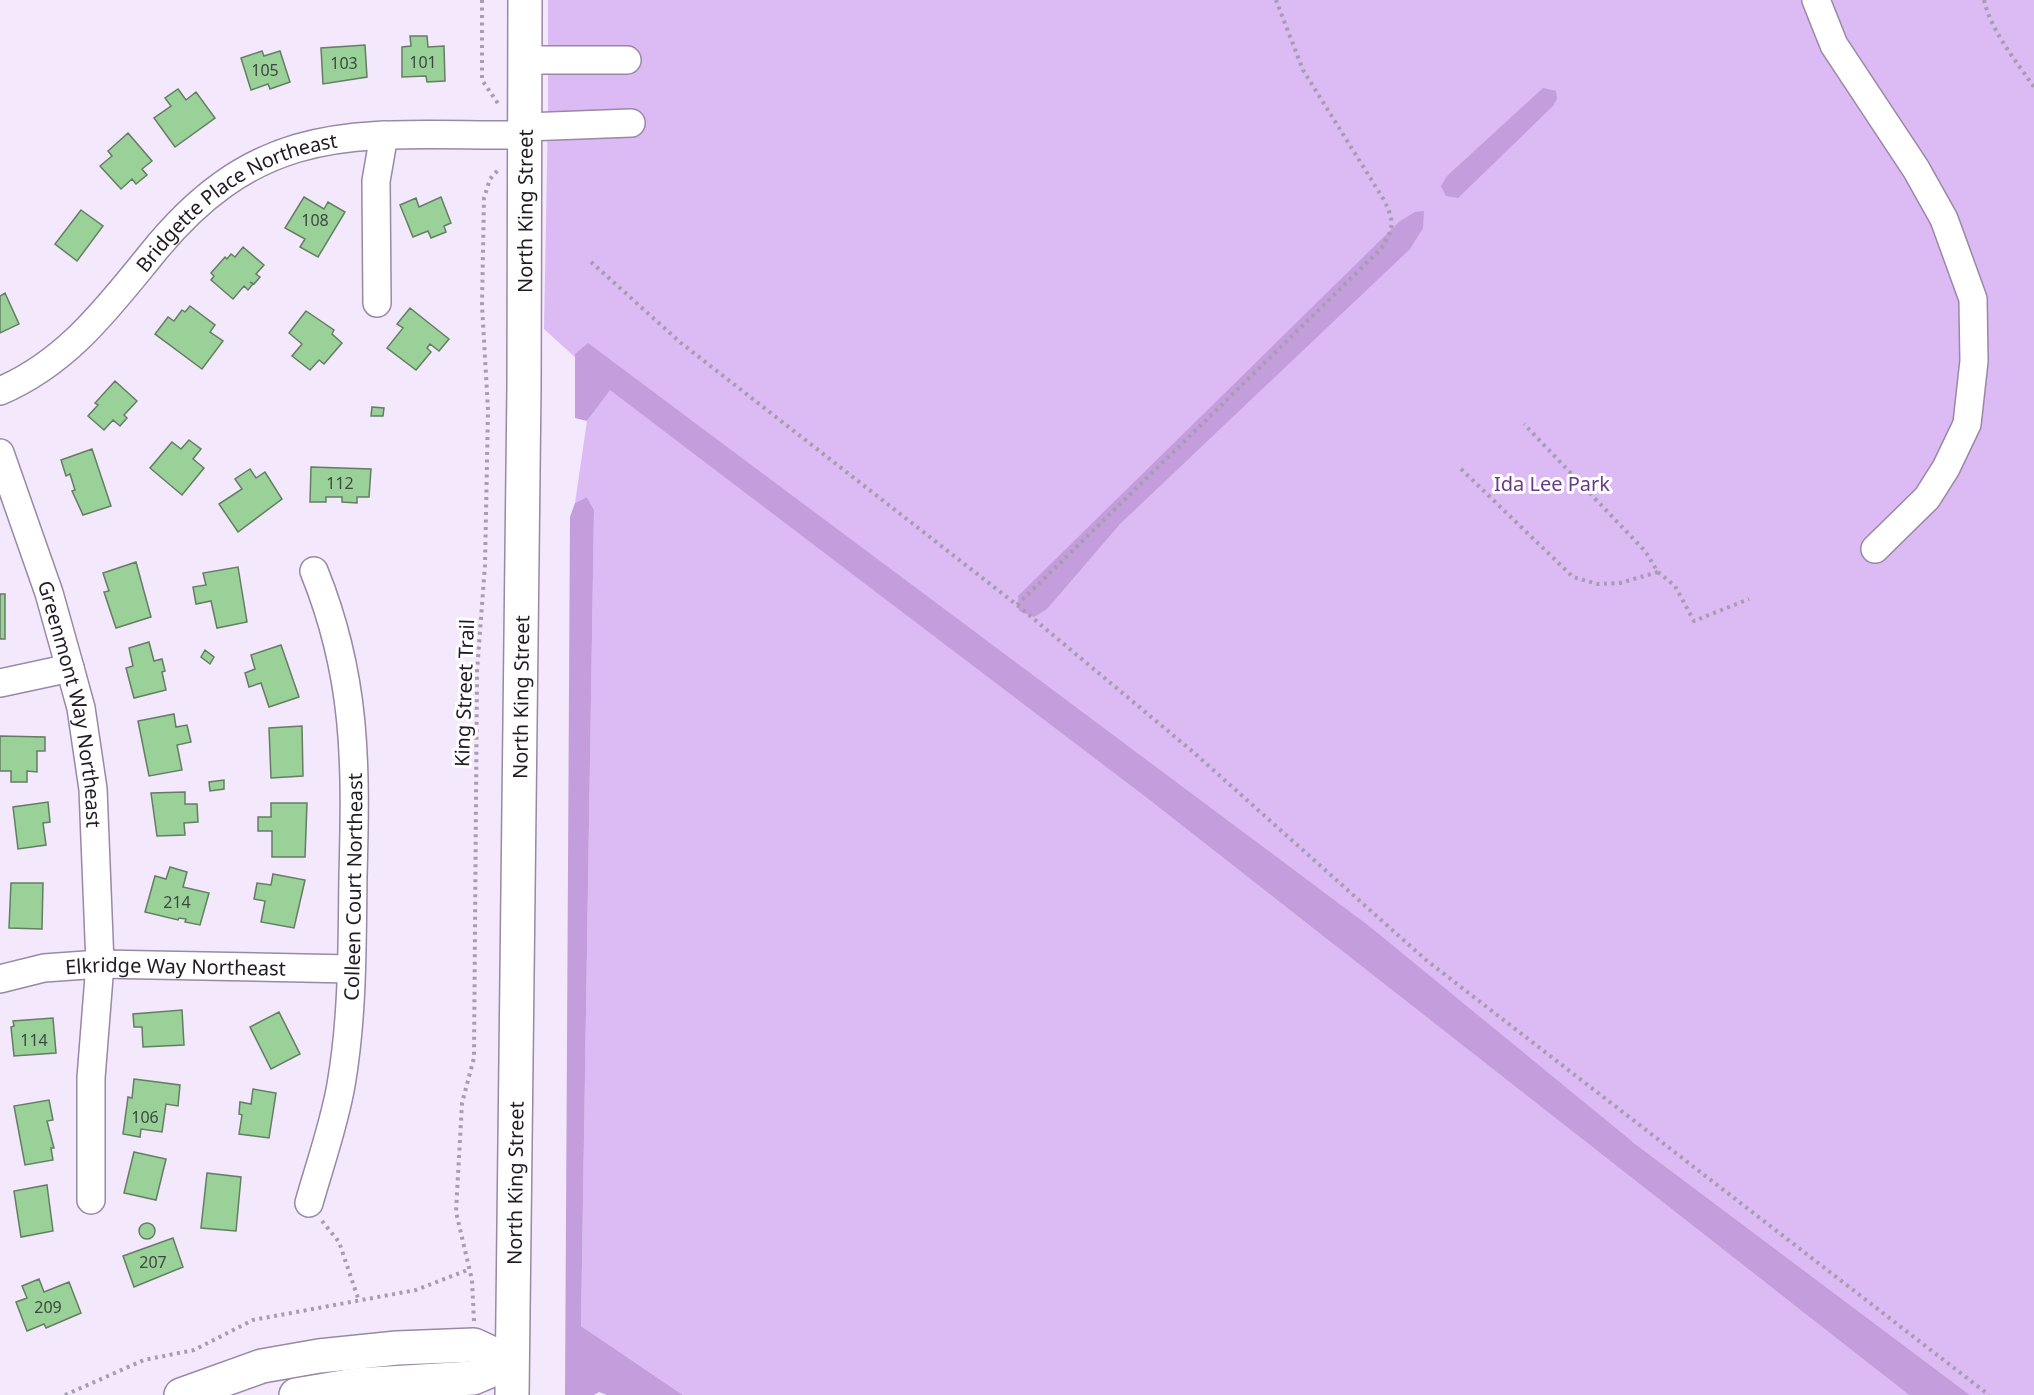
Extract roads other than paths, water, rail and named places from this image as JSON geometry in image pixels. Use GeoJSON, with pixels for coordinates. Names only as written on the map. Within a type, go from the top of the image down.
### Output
{"type":"FeatureCollection","features":[{"type":"Feature","properties":{"kind":"main road","name":"North King Street"},"geometry":{"type":"LineString","coordinates":[[512,1395],[518,133],[526,60],[525,0]]}},
{"type":"Feature","properties":{"kind":"main road"},"geometry":{"type":"LineString","coordinates":[[181,1395],[262,1366],[319,1356],[397,1348],[474,1345],[511,1362]]}},
{"type":"Feature","properties":{"kind":"main road"},"geometry":{"type":"LineString","coordinates":[[296,1395],[355,1385],[473,1378],[511,1362]]}},
{"type":"Feature","properties":{"kind":"street"},"geometry":{"type":"LineString","coordinates":[[1816,0],[1834,45],[1916,169],[1944,219],[1973,298],[1974,361],[1967,423],[1946,468],[1927,498],[1875,549]]}},
{"type":"Feature","properties":{"kind":"street"},"geometry":{"type":"LineString","coordinates":[[526,60],[627,60]]}},
{"type":"Feature","properties":{"kind":"street","name":"Bridgette Place Northeast"},"geometry":{"type":"LineString","coordinates":[[0,392],[43,369],[84,336],[186,213],[221,185],[260,162],[305,145],[352,136],[518,133],[632,123]]}},
{"type":"Feature","properties":{"kind":"street"},"geometry":{"type":"LineString","coordinates":[[377,303],[376,181],[384,135]]}},
{"type":"Feature","properties":{"kind":"street","name":"Greenmont Way Northeast"},"geometry":{"type":"LineString","coordinates":[[0,453],[49,593],[70,668],[81,708],[93,789],[100,964],[91,1078],[91,1200]]}},
{"type":"Feature","properties":{"kind":"street","name":"Colleen Court Northeast"},"geometry":{"type":"LineString","coordinates":[[309,1203],[333,1123],[347,1042],[356,802],[354,733],[338,638],[314,571]]}},
{"type":"Feature","properties":{"kind":"street"},"geometry":{"type":"LineString","coordinates":[[0,683],[70,668]]}},
{"type":"Feature","properties":{"kind":"street","name":"Elkridge Way Northeast"},"geometry":{"type":"LineString","coordinates":[[0,979],[44,968],[100,964],[351,969]]}},
{"type":"Feature","properties":{"kind":"park label","name":"Ida Lee Park"},"geometry":{"type":"Point","coordinates":[1552,483]}}]}
